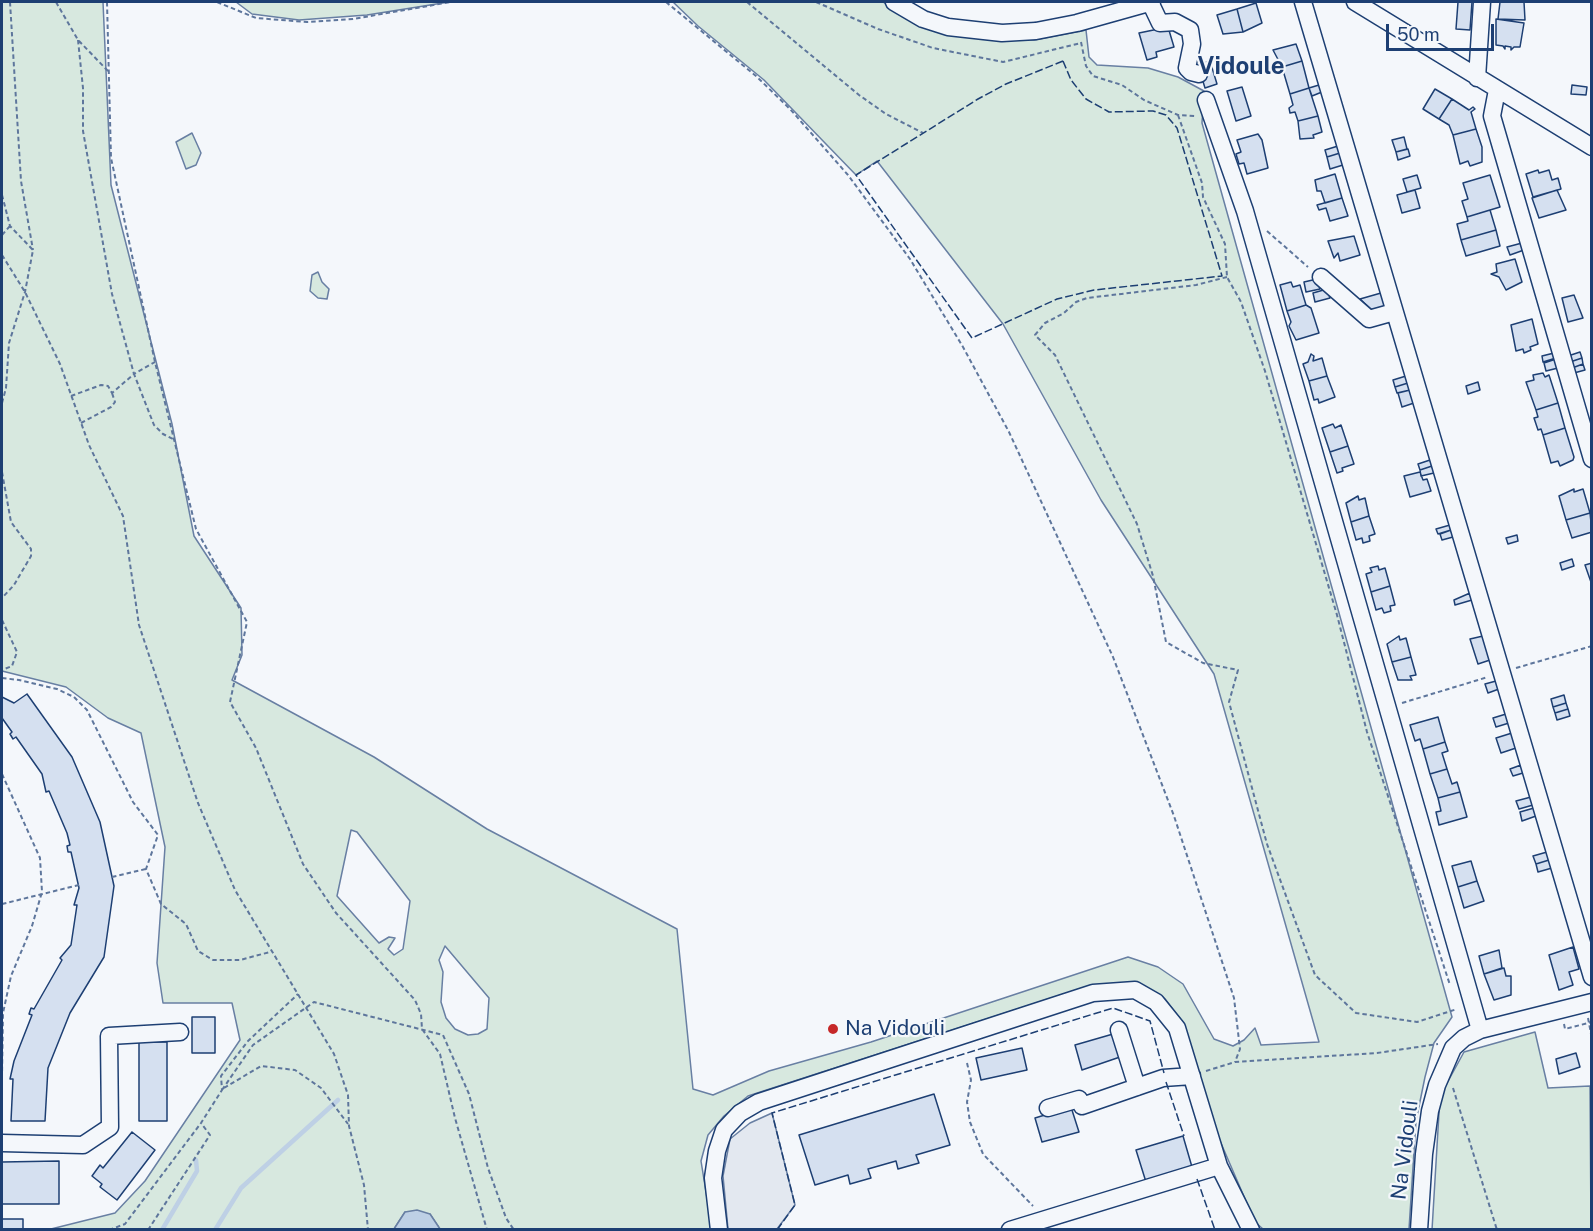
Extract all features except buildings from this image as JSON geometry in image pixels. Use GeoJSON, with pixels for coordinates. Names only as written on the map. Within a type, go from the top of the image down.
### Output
{"type":"FeatureCollection","features":[{"type":"Feature","properties":{"kind":"street"},"geometry":{"type":"LineString","coordinates":[[894,2],[923,19],[967,30],[1035,31],[1077,23],[1151,2],[1160,23],[1175,22],[1190,30],[1192,44],[1187,68],[1199,74]]}},
{"type":"Feature","properties":{"kind":"street"},"geometry":{"type":"LineString","coordinates":[[1303,2],[1592,976]]}},
{"type":"Feature","properties":{"kind":"street"},"geometry":{"type":"LineString","coordinates":[[1355,2],[1592,147]]}},
{"type":"Feature","properties":{"kind":"street"},"geometry":{"type":"LineString","coordinates":[[1379,2],[1384,21]]}},
{"type":"Feature","properties":{"kind":"street"},"geometry":{"type":"LineString","coordinates":[[1477,78],[1482,2]]}},
{"type":"Feature","properties":{"kind":"street"},"geometry":{"type":"LineString","coordinates":[[1497,90],[1492,116],[1592,459]]}},
{"type":"Feature","properties":{"kind":"street"},"geometry":{"type":"LineString","coordinates":[[1206,100],[1245,211],[1480,1030]]}},
{"type":"Feature","properties":{"kind":"street"},"geometry":{"type":"LineString","coordinates":[[1321,277],[1369,319],[1394,312]]}},
{"type":"Feature","properties":{"kind":"street"},"geometry":{"type":"LineString","coordinates":[[719,1230],[713,1178],[717,1152],[724,1130],[740,1113],[759,1102],[1082,996],[1135,990],[1156,1002],[1177,1028],[1219,1166],[1251,1230]]}},
{"type":"Feature","properties":{"kind":"street"},"geometry":{"type":"LineString","coordinates":[[1453,1048],[1464,1038],[1480,1030],[1588,1003]]}},
{"type":"Feature","properties":{"kind":"street"},"geometry":{"type":"LineString","coordinates":[[1119,1030],[1137,1087]]}},
{"type":"Feature","properties":{"kind":"street"},"geometry":{"type":"LineString","coordinates":[[2,1143],[83,1145],[110,1127],[109,1036],[180,1032]]}},
{"type":"Feature","properties":{"kind":"street","name":"Na Vidouli"},"geometry":{"type":"LineString","coordinates":[[1419,1230],[1424,1154],[1430,1112],[1453,1048]]}},
{"type":"Feature","properties":{"kind":"street"},"geometry":{"type":"LineString","coordinates":[[1048,1108],[1078,1099],[1082,1106],[1163,1078],[1191,1076]]}},
{"type":"Feature","properties":{"kind":"street"},"geometry":{"type":"LineString","coordinates":[[1010,1230],[1219,1166]]}},
{"type":"Feature","properties":{"kind":"path"},"geometry":{"type":"LineString","coordinates":[[2,403],[6,388],[9,343],[25,292],[33,250],[21,181],[11,2]]}},
{"type":"Feature","properties":{"kind":"path"},"geometry":{"type":"LineString","coordinates":[[56,2],[78,40],[108,71]]}},
{"type":"Feature","properties":{"kind":"path"},"geometry":{"type":"LineString","coordinates":[[107,2],[111,158],[155,362],[196,529],[247,622],[230,702],[256,748],[303,864],[336,913],[415,1000],[421,1014],[422,1029],[440,1054],[455,1118],[487,1230]]}},
{"type":"Feature","properties":{"kind":"path"},"geometry":{"type":"LineString","coordinates":[[217,2],[256,18],[307,22],[353,19],[451,2]]}},
{"type":"Feature","properties":{"kind":"path"},"geometry":{"type":"LineString","coordinates":[[666,2],[765,84],[790,109],[848,176],[910,259],[993,404],[1113,657],[1174,816],[1234,998],[1240,1049],[1235,1062]]}},
{"type":"Feature","properties":{"kind":"path"},"geometry":{"type":"LineString","coordinates":[[747,2],[859,94],[886,114],[923,133]]}},
{"type":"Feature","properties":{"kind":"path"},"geometry":{"type":"LineString","coordinates":[[1077,23],[1086,66],[1093,76],[1122,85],[1144,100],[1178,115],[1212,118]]}},
{"type":"Feature","properties":{"kind":"path"},"geometry":{"type":"LineString","coordinates":[[78,40],[83,88],[83,131],[91,188],[112,294],[134,374],[154,425],[163,434],[175,440]]}},
{"type":"Feature","properties":{"kind":"path"},"geometry":{"type":"LineString","coordinates":[[1178,115],[1202,183],[1203,197],[1225,244],[1227,277],[1241,302],[1265,371],[1338,615],[1367,732],[1450,987]]}},
{"type":"Feature","properties":{"kind":"path"},"geometry":{"type":"LineString","coordinates":[[2,195],[10,226],[33,250]]}},
{"type":"Feature","properties":{"kind":"path"},"geometry":{"type":"LineString","coordinates":[[1245,211],[1321,277]]}},
{"type":"Feature","properties":{"kind":"path"},"geometry":{"type":"LineString","coordinates":[[2,235],[10,226]]}},
{"type":"Feature","properties":{"kind":"path"},"geometry":{"type":"LineString","coordinates":[[2,255],[25,292],[60,364],[81,423],[123,516],[139,624],[198,803],[235,890],[270,952],[308,1007],[334,1054],[348,1095],[349,1126],[364,1185],[369,1230]]}},
{"type":"Feature","properties":{"kind":"path"},"geometry":{"type":"LineString","coordinates":[[1227,277],[1196,285],[1087,298],[1076,302],[1064,313],[1045,323],[1035,335],[1055,355],[1137,524],[1153,576],[1166,642],[1203,663],[1238,670],[1229,702],[1267,844],[1315,975],[1356,1013],[1417,1022],[1460,1008]]}},
{"type":"Feature","properties":{"kind":"path"},"geometry":{"type":"LineString","coordinates":[[112,393],[123,386],[134,374],[155,362]]}},
{"type":"Feature","properties":{"kind":"path"},"geometry":{"type":"LineString","coordinates":[[71,396],[101,385],[108,386],[116,402],[81,423]]}},
{"type":"Feature","properties":{"kind":"path"},"geometry":{"type":"LineString","coordinates":[[2,472],[11,522],[31,549],[30,556],[14,585],[2,598]]}},
{"type":"Feature","properties":{"kind":"path"},"geometry":{"type":"LineString","coordinates":[[2,620],[17,652],[12,666],[2,670]]}},
{"type":"Feature","properties":{"kind":"path"},"geometry":{"type":"LineString","coordinates":[[2,678],[57,689],[74,697],[87,710],[133,802],[158,836],[146,869],[161,904],[186,924],[198,951],[213,960],[240,960],[270,952]]}},
{"type":"Feature","properties":{"kind":"path"},"geometry":{"type":"LineString","coordinates":[[2,774],[40,858],[42,892],[32,926],[11,976],[3,1013],[2,1076]]}},
{"type":"Feature","properties":{"kind":"path"},"geometry":{"type":"LineString","coordinates":[[112,877],[146,869]]}},
{"type":"Feature","properties":{"kind":"path"},"geometry":{"type":"LineString","coordinates":[[2,904],[42,892],[79,885]]}},
{"type":"Feature","properties":{"kind":"path"},"geometry":{"type":"LineString","coordinates":[[222,1090],[221,1076],[248,1041],[298,994]]}},
{"type":"Feature","properties":{"kind":"path"},"geometry":{"type":"LineString","coordinates":[[109,1230],[125,1224],[201,1123],[253,1045],[314,1002],[357,1016],[442,1035],[470,1094],[498,1197],[514,1230]]}},
{"type":"Feature","properties":{"kind":"path"},"geometry":{"type":"LineString","coordinates":[[1588,1003],[1592,1039]]}},
{"type":"Feature","properties":{"kind":"path"},"geometry":{"type":"LineString","coordinates":[[1221,1066],[1235,1062],[1377,1053],[1447,1042],[1453,1048]]}},
{"type":"Feature","properties":{"kind":"path"},"geometry":{"type":"LineString","coordinates":[[967,1063],[971,1080],[966,1102],[970,1122],[982,1154],[998,1173],[1046,1219]]}},
{"type":"Feature","properties":{"kind":"path"},"geometry":{"type":"LineString","coordinates":[[222,1090],[261,1066],[295,1070],[321,1088],[349,1126]]}},
{"type":"Feature","properties":{"kind":"path"},"geometry":{"type":"LineString","coordinates":[[1444,1069],[1467,1131],[1497,1230]]}},
{"type":"Feature","properties":{"kind":"path"},"geometry":{"type":"LineString","coordinates":[[148,1230],[210,1135],[201,1123]]}},
{"type":"Feature","properties":{"kind":"shaded area"},"geometry":{"type":"Polygon","coordinates":[[[2,2],[103,2],[111,185],[172,424],[194,536],[241,608],[242,655],[232,680],[374,757],[487,829],[677,929],[693,1089],[713,1095],[769,1071],[871,1042],[1128,957],[1158,967],[1183,984],[1214,1039],[1233,1046],[1244,1040],[1255,1028],[1261,1045],[1319,1042],[1214,674],[1101,500],[1003,324],[877,161],[856,175],[764,80],[698,26],[673,2],[883,2],[908,19],[963,35],[1034,40],[1086,30],[1089,57],[1097,65],[1148,68],[1178,77],[1204,91],[1202,123],[1452,1017],[1434,1043],[1416,1121],[1409,1229],[1263,1229],[1255,1222],[1192,1076],[1193,1052],[1181,1020],[1165,999],[1139,983],[1092,985],[748,1096],[724,1116],[708,1135],[701,1161],[712,1229],[440,1229],[430,1214],[405,1212],[394,1229],[51,1229],[115,1213],[145,1181],[240,1040],[232,1003],[163,1003],[157,963],[165,847],[141,733],[108,718],[66,687],[2,671],[2,2]],[[351,830],[337,896],[379,943],[389,937],[395,938],[388,949],[394,955],[403,949],[410,901],[357,832],[351,830]],[[445,946],[439,960],[443,972],[441,1002],[446,1018],[455,1029],[468,1035],[478,1034],[487,1029],[489,998],[445,946]]]}},
{"type":"Feature","properties":{"kind":"shaded area"},"geometry":{"type":"Polygon","coordinates":[[[236,2],[449,2],[367,15],[299,20],[252,14],[236,2]]]}},
{"type":"Feature","properties":{"kind":"shaded area"},"geometry":{"type":"Polygon","coordinates":[[[192,133],[201,153],[196,165],[186,169],[176,142],[192,133]]]}},
{"type":"Feature","properties":{"kind":"shaded area"},"geometry":{"type":"Polygon","coordinates":[[[318,272],[322,282],[329,289],[327,299],[318,298],[310,291],[312,275],[318,272]]]}},
{"type":"Feature","properties":{"kind":"shaded area"},"geometry":{"type":"Polygon","coordinates":[[[1535,1032],[1548,1088],[1590,1086],[1591,1229],[1432,1230],[1440,1096],[1464,1052],[1535,1032]]]}},
{"type":"Feature","properties":{"kind":"shaded area"},"geometry":{"type":"Polygon","coordinates":[[[772,1113],[795,1205],[777,1229],[728,1229],[723,1176],[730,1139],[750,1123],[772,1113]]]}},
{"type":"Feature","properties":{"kind":"water"},"geometry":{"type":"Polygon","coordinates":[[[417,1210],[430,1214],[440,1229],[394,1229],[405,1212],[417,1210]]]}},
{"type":"Feature","properties":{"kind":"waterway"},"geometry":{"type":"LineString","coordinates":[[215,1230],[241,1188],[338,1100]]}},
{"type":"Feature","properties":{"kind":"waterway"},"geometry":{"type":"LineString","coordinates":[[162,1230],[197,1171],[196,1160]]}},
{"type":"Feature","properties":{"kind":"fence"},"geometry":{"type":"LineString","coordinates":[[1063,61],[1071,80],[1086,99],[1109,112],[1153,111],[1166,115],[1177,128],[1222,276],[1094,290],[1057,299],[972,338],[856,175],[978,99],[1006,84],[1063,61]]}},
{"type":"Feature","properties":{"kind":"fence"},"geometry":{"type":"LineString","coordinates":[[777,1230],[795,1205],[772,1113],[1113,1008],[1150,1021],[1164,1073]]}},
{"type":"Feature","properties":{"kind":"fence"},"geometry":{"type":"LineString","coordinates":[[1166,1082],[1184,1136]]}},
{"type":"Feature","properties":{"kind":"fence"},"geometry":{"type":"LineString","coordinates":[[1197,1179],[1215,1230]]}},
{"type":"Feature","properties":{"kind":"place","name":"Na Vidouli"},"geometry":{"type":"Point","coordinates":[833,1029]}},
{"type":"Feature","properties":{"kind":"district","name":"Vidoule"},"geometry":{"type":"Point","coordinates":[1241,67]}}]}
